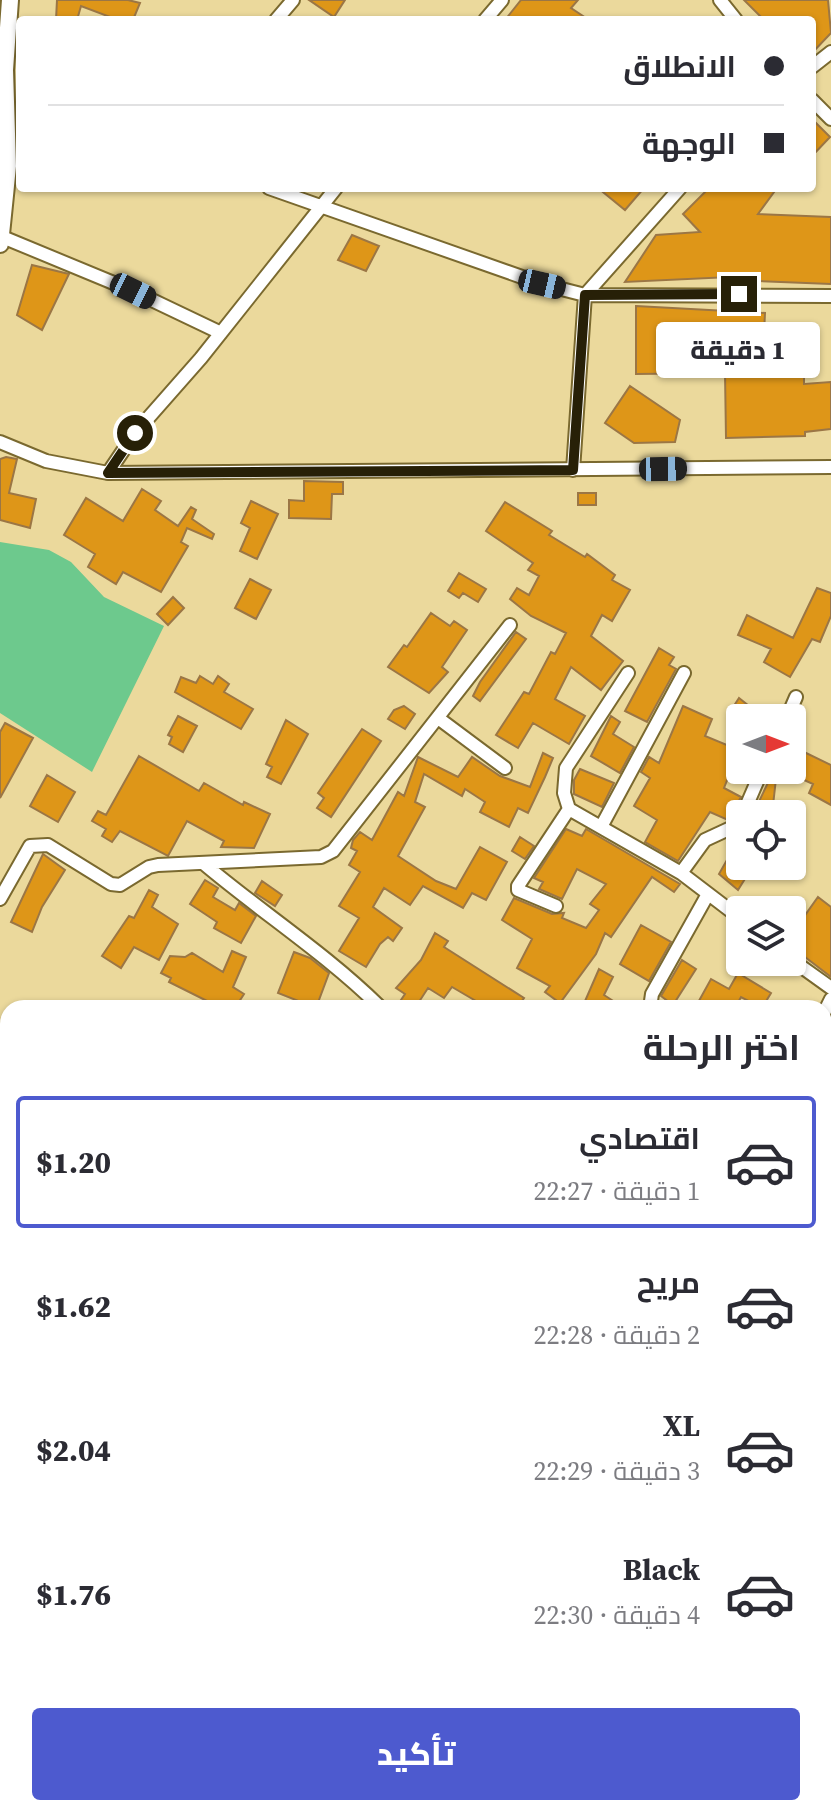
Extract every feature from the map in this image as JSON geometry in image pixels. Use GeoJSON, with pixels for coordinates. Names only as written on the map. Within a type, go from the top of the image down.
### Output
{"type":"FeatureCollection","features":[{"type":"Feature","properties":{"kind":"street"},"geometry":{"type":"LineString","coordinates":[[0,244],[8,166],[10,0]]}},
{"type":"Feature","properties":{"kind":"street"},"geometry":{"type":"LineString","coordinates":[[279,16],[293,0]]}},
{"type":"Feature","properties":{"kind":"street"},"geometry":{"type":"LineString","coordinates":[[488,16],[502,0]]}},
{"type":"Feature","properties":{"kind":"street"},"geometry":{"type":"LineString","coordinates":[[720,0],[733,16]]}},
{"type":"Feature","properties":{"kind":"street"},"geometry":{"type":"LineString","coordinates":[[816,104],[831,119]]}},
{"type":"Feature","properties":{"kind":"street"},"geometry":{"type":"LineString","coordinates":[[280,192],[542,284],[585,295],[831,296]]}},
{"type":"Feature","properties":{"kind":"street"},"geometry":{"type":"LineString","coordinates":[[108,473],[135,433],[221,333],[332,192]]}},
{"type":"Feature","properties":{"kind":"street"},"geometry":{"type":"LineString","coordinates":[[573,470],[585,295],[676,192]]}},
{"type":"Feature","properties":{"kind":"street"},"geometry":{"type":"LineString","coordinates":[[0,236],[133,291],[221,333]]}},
{"type":"Feature","properties":{"kind":"street"},"geometry":{"type":"LineString","coordinates":[[0,442],[46,461],[108,473],[831,467]]}},
{"type":"Feature","properties":{"kind":"street"},"geometry":{"type":"LineString","coordinates":[[0,899],[30,846],[39,843],[48,845],[111,884],[120,885],[149,867],[321,857],[333,851],[510,625]]}},
{"type":"Feature","properties":{"kind":"street"},"geometry":{"type":"LineString","coordinates":[[628,673],[566,768],[564,793],[569,809],[681,873],[726,908]]}},
{"type":"Feature","properties":{"kind":"street"},"geometry":{"type":"LineString","coordinates":[[601,827],[684,673]]}},
{"type":"Feature","properties":{"kind":"street"},"geometry":{"type":"LineString","coordinates":[[793,704],[796,697]]}},
{"type":"Feature","properties":{"kind":"street"},"geometry":{"type":"LineString","coordinates":[[438,718],[505,768]]}},
{"type":"Feature","properties":{"kind":"street"},"geometry":{"type":"LineString","coordinates":[[556,906],[518,886],[569,809]]}},
{"type":"Feature","properties":{"kind":"street"},"geometry":{"type":"LineString","coordinates":[[681,873],[704,841],[726,830]]}},
{"type":"Feature","properties":{"kind":"street"},"geometry":{"type":"LineString","coordinates":[[203,863],[296,939],[342,970],[373,1000]]}},
{"type":"Feature","properties":{"kind":"street"},"geometry":{"type":"LineString","coordinates":[[651,1000],[708,894]]}},
{"type":"Feature","properties":{"kind":"street"},"geometry":{"type":"LineString","coordinates":[[806,970],[831,988]]}},
{"type":"Feature","properties":{"kind":"green space"},"geometry":{"type":"Polygon","coordinates":[[[0,542],[49,550],[71,562],[104,597],[164,626],[92,772],[0,713],[0,542]]]}},
{"type":"Feature","properties":{"kind":"building"},"geometry":{"type":"Polygon","coordinates":[[[57,0],[128,0],[140,3],[135,16],[107,16],[81,6],[78,16],[56,16],[57,0]]]}},
{"type":"Feature","properties":{"kind":"building"},"geometry":{"type":"Polygon","coordinates":[[[309,0],[345,0],[333,16],[309,0]]]}},
{"type":"Feature","properties":{"kind":"building"},"geometry":{"type":"Polygon","coordinates":[[[521,0],[578,0],[571,8],[583,16],[508,16],[521,0]]]}},
{"type":"Feature","properties":{"kind":"building"},"geometry":{"type":"Polygon","coordinates":[[[744,0],[828,0],[831,33],[816,49],[816,16],[760,16],[744,0]]]}},
{"type":"Feature","properties":{"kind":"building"},"geometry":{"type":"Polygon","coordinates":[[[816,123],[830,137],[816,152],[816,123]]]}},
{"type":"Feature","properties":{"kind":"building"},"geometry":{"type":"Polygon","coordinates":[[[603,192],[641,192],[625,210],[603,192]]]}},
{"type":"Feature","properties":{"kind":"building"},"geometry":{"type":"Polygon","coordinates":[[[705,192],[774,192],[758,214],[831,217],[831,284],[730,280],[730,277],[625,282],[656,235],[700,232],[683,214],[705,192]]]}},
{"type":"Feature","properties":{"kind":"building"},"geometry":{"type":"Polygon","coordinates":[[[352,235],[379,246],[366,271],[338,260],[352,235]]]}},
{"type":"Feature","properties":{"kind":"building"},"geometry":{"type":"Polygon","coordinates":[[[32,265],[69,274],[42,330],[17,315],[32,265]]]}},
{"type":"Feature","properties":{"kind":"building"},"geometry":{"type":"Polygon","coordinates":[[[636,306],[765,313],[762,374],[804,373],[804,384],[831,382],[831,429],[805,432],[805,436],[726,438],[725,373],[636,374],[636,306]]]}},
{"type":"Feature","properties":{"kind":"building"},"geometry":{"type":"Polygon","coordinates":[[[630,386],[680,420],[675,442],[634,443],[605,423],[630,386]]]}},
{"type":"Feature","properties":{"kind":"building"},"geometry":{"type":"Polygon","coordinates":[[[0,459],[17,459],[9,493],[36,499],[30,528],[0,520],[0,459]]]}},
{"type":"Feature","properties":{"kind":"building"},"geometry":{"type":"Polygon","coordinates":[[[304,481],[343,482],[343,494],[332,494],[331,519],[289,518],[289,500],[304,501],[304,481]]]}},
{"type":"Feature","properties":{"kind":"building"},"geometry":{"type":"Polygon","coordinates":[[[142,489],[161,501],[155,510],[178,526],[191,507],[196,510],[192,519],[214,534],[212,539],[187,528],[181,542],[188,546],[161,592],[123,572],[116,584],[88,567],[95,554],[64,535],[86,498],[123,521],[142,489]]]}},
{"type":"Feature","properties":{"kind":"building"},"geometry":{"type":"Polygon","coordinates":[[[578,493],[596,493],[596,505],[578,505],[578,493]]]}},
{"type":"Feature","properties":{"kind":"building"},"geometry":{"type":"Polygon","coordinates":[[[251,501],[278,514],[257,559],[240,551],[250,528],[241,523],[251,501]]]}},
{"type":"Feature","properties":{"kind":"building"},"geometry":{"type":"Polygon","coordinates":[[[505,502],[552,531],[549,535],[585,557],[587,554],[615,575],[612,580],[630,590],[612,621],[602,615],[591,636],[623,661],[601,690],[571,667],[555,699],[585,716],[569,744],[533,723],[518,748],[496,735],[524,692],[529,694],[551,652],[555,654],[566,633],[531,616],[510,599],[517,588],[529,595],[539,576],[528,570],[533,563],[486,531],[505,502]]]}},
{"type":"Feature","properties":{"kind":"building"},"geometry":{"type":"Polygon","coordinates":[[[459,573],[486,589],[478,602],[463,593],[459,598],[448,591],[459,573]]]}},
{"type":"Feature","properties":{"kind":"building"},"geometry":{"type":"Polygon","coordinates":[[[250,579],[271,590],[256,619],[235,608],[250,579]]]}},
{"type":"Feature","properties":{"kind":"building"},"geometry":{"type":"Polygon","coordinates":[[[817,588],[831,593],[831,616],[820,642],[812,639],[790,677],[764,662],[771,649],[738,635],[747,615],[793,638],[817,588]]]}},
{"type":"Feature","properties":{"kind":"building"},"geometry":{"type":"Polygon","coordinates":[[[173,597],[184,608],[168,625],[157,614],[173,597]]]}},
{"type":"Feature","properties":{"kind":"building"},"geometry":{"type":"Polygon","coordinates":[[[431,613],[450,626],[454,621],[467,630],[442,667],[448,672],[429,693],[388,667],[404,645],[407,647],[431,613]]]}},
{"type":"Feature","properties":{"kind":"building"},"geometry":{"type":"Polygon","coordinates":[[[516,632],[526,639],[480,701],[473,696],[480,682],[516,632]]]}},
{"type":"Feature","properties":{"kind":"building"},"geometry":{"type":"Polygon","coordinates":[[[659,648],[674,657],[669,665],[676,669],[647,722],[625,711],[659,648]]]}},
{"type":"Feature","properties":{"kind":"building"},"geometry":{"type":"Polygon","coordinates":[[[200,676],[213,684],[218,676],[229,684],[224,692],[253,709],[241,729],[175,692],[181,677],[196,683],[200,676]]]}},
{"type":"Feature","properties":{"kind":"building"},"geometry":{"type":"Polygon","coordinates":[[[404,706],[415,714],[405,729],[388,719],[394,710],[404,706]]]}},
{"type":"Feature","properties":{"kind":"building"},"geometry":{"type":"Polygon","coordinates":[[[683,706],[712,719],[705,736],[726,745],[724,788],[741,797],[739,800],[726,800],[726,819],[710,812],[678,861],[645,842],[657,820],[634,806],[650,778],[641,772],[649,757],[659,763],[683,706]]]}},
{"type":"Feature","properties":{"kind":"building"},"geometry":{"type":"Polygon","coordinates":[[[178,716],[197,726],[183,752],[169,744],[172,737],[168,735],[178,716]]]}},
{"type":"Feature","properties":{"kind":"building"},"geometry":{"type":"Polygon","coordinates":[[[611,716],[620,722],[613,734],[634,747],[620,773],[591,756],[611,716]]]}},
{"type":"Feature","properties":{"kind":"building"},"geometry":{"type":"Polygon","coordinates":[[[286,720],[308,734],[281,784],[267,777],[272,767],[266,764],[286,720]]]}},
{"type":"Feature","properties":{"kind":"building"},"geometry":{"type":"Polygon","coordinates":[[[5,723],[33,738],[0,798],[0,732],[5,723]]]}},
{"type":"Feature","properties":{"kind":"building"},"geometry":{"type":"Polygon","coordinates":[[[362,729],[381,741],[331,817],[317,808],[324,798],[318,793],[362,729]]]}},
{"type":"Feature","properties":{"kind":"building"},"geometry":{"type":"Polygon","coordinates":[[[543,753],[553,758],[545,777],[528,813],[518,808],[509,827],[480,812],[485,802],[465,789],[462,796],[424,774],[415,802],[425,807],[398,856],[436,881],[456,889],[480,847],[507,862],[486,900],[472,893],[463,908],[423,886],[410,905],[384,888],[373,907],[402,928],[393,941],[388,937],[380,944],[366,967],[339,951],[359,918],[339,906],[360,872],[349,865],[357,851],[351,848],[353,840],[360,832],[372,840],[398,792],[404,796],[418,757],[458,777],[472,757],[500,776],[530,787],[543,753]]]}},
{"type":"Feature","properties":{"kind":"building"},"geometry":{"type":"Polygon","coordinates":[[[806,753],[831,765],[831,805],[809,793],[813,784],[806,781],[806,753]]]}},
{"type":"Feature","properties":{"kind":"building"},"geometry":{"type":"Polygon","coordinates":[[[139,756],[199,791],[204,783],[243,805],[244,802],[270,814],[254,848],[221,847],[224,841],[187,821],[168,856],[120,831],[112,842],[102,836],[106,829],[92,821],[98,811],[106,815],[139,756]]]}},
{"type":"Feature","properties":{"kind":"building"},"geometry":{"type":"Polygon","coordinates":[[[580,769],[614,783],[602,807],[574,794],[574,780],[580,769]]]}},
{"type":"Feature","properties":{"kind":"building"},"geometry":{"type":"Polygon","coordinates":[[[47,775],[75,792],[58,822],[30,806],[47,775]]]}},
{"type":"Feature","properties":{"kind":"building"},"geometry":{"type":"Polygon","coordinates":[[[767,784],[775,784],[774,800],[760,800],[767,784]]]}},
{"type":"Feature","properties":{"kind":"building"},"geometry":{"type":"Polygon","coordinates":[[[566,829],[582,836],[586,829],[680,884],[674,892],[652,877],[611,937],[605,933],[596,954],[562,1000],[556,1000],[545,992],[550,986],[517,968],[532,939],[502,920],[514,898],[552,914],[564,913],[562,918],[586,928],[599,910],[590,904],[606,884],[577,869],[562,899],[539,889],[543,882],[534,878],[566,829]]]}},
{"type":"Feature","properties":{"kind":"building"},"geometry":{"type":"Polygon","coordinates":[[[520,837],[534,846],[525,859],[512,851],[520,837]]]}},
{"type":"Feature","properties":{"kind":"building"},"geometry":{"type":"Polygon","coordinates":[[[43,854],[65,870],[42,907],[32,932],[11,922],[43,854]]]}},
{"type":"Feature","properties":{"kind":"building"},"geometry":{"type":"Polygon","coordinates":[[[726,862],[726,880],[719,874],[726,862]]]}},
{"type":"Feature","properties":{"kind":"building"},"geometry":{"type":"Polygon","coordinates":[[[205,880],[218,888],[213,897],[235,910],[239,903],[256,916],[241,943],[214,928],[217,922],[190,904],[205,880]]]}},
{"type":"Feature","properties":{"kind":"building"},"geometry":{"type":"Polygon","coordinates":[[[726,880],[744,880],[738,890],[726,880]]]}},
{"type":"Feature","properties":{"kind":"building"},"geometry":{"type":"Polygon","coordinates":[[[262,881],[282,895],[275,906],[255,893],[262,881]]]}},
{"type":"Feature","properties":{"kind":"building"},"geometry":{"type":"Polygon","coordinates":[[[149,890],[158,895],[152,907],[178,924],[159,960],[134,947],[121,968],[102,956],[129,916],[134,918],[149,890]]]}},
{"type":"Feature","properties":{"kind":"building"},"geometry":{"type":"Polygon","coordinates":[[[818,897],[831,907],[831,977],[806,958],[806,914],[818,897]]]}},
{"type":"Feature","properties":{"kind":"building"},"geometry":{"type":"Polygon","coordinates":[[[641,925],[671,942],[649,981],[620,964],[641,925]]]}},
{"type":"Feature","properties":{"kind":"building"},"geometry":{"type":"Polygon","coordinates":[[[435,933],[448,941],[444,947],[524,998],[474,1000],[452,987],[444,998],[428,988],[420,1000],[401,1000],[405,994],[396,988],[421,960],[435,933]]]}},
{"type":"Feature","properties":{"kind":"building"},"geometry":{"type":"Polygon","coordinates":[[[232,951],[246,957],[233,987],[244,994],[240,1000],[205,1000],[169,982],[171,978],[161,973],[170,956],[185,957],[192,953],[223,972],[232,951]]]}},
{"type":"Feature","properties":{"kind":"building"},"geometry":{"type":"Polygon","coordinates":[[[294,952],[310,958],[329,973],[319,1000],[296,1000],[278,993],[294,952]]]}},
{"type":"Feature","properties":{"kind":"building"},"geometry":{"type":"Polygon","coordinates":[[[682,960],[696,969],[676,1000],[666,1000],[661,996],[682,960]]]}},
{"type":"Feature","properties":{"kind":"building"},"geometry":{"type":"Polygon","coordinates":[[[599,969],[613,977],[604,995],[612,1000],[585,1000],[599,969]]]}},
{"type":"Feature","properties":{"kind":"building"},"geometry":{"type":"Polygon","coordinates":[[[736,976],[743,976],[771,993],[767,1000],[741,997],[739,1000],[699,1000],[711,979],[729,989],[736,976]]]}},
{"type":"Feature","properties":{"kind":"route"},"geometry":{"type":"LineString","coordinates":[[135,433],[108,473],[573,470],[585,295],[739,294]]}}]}
